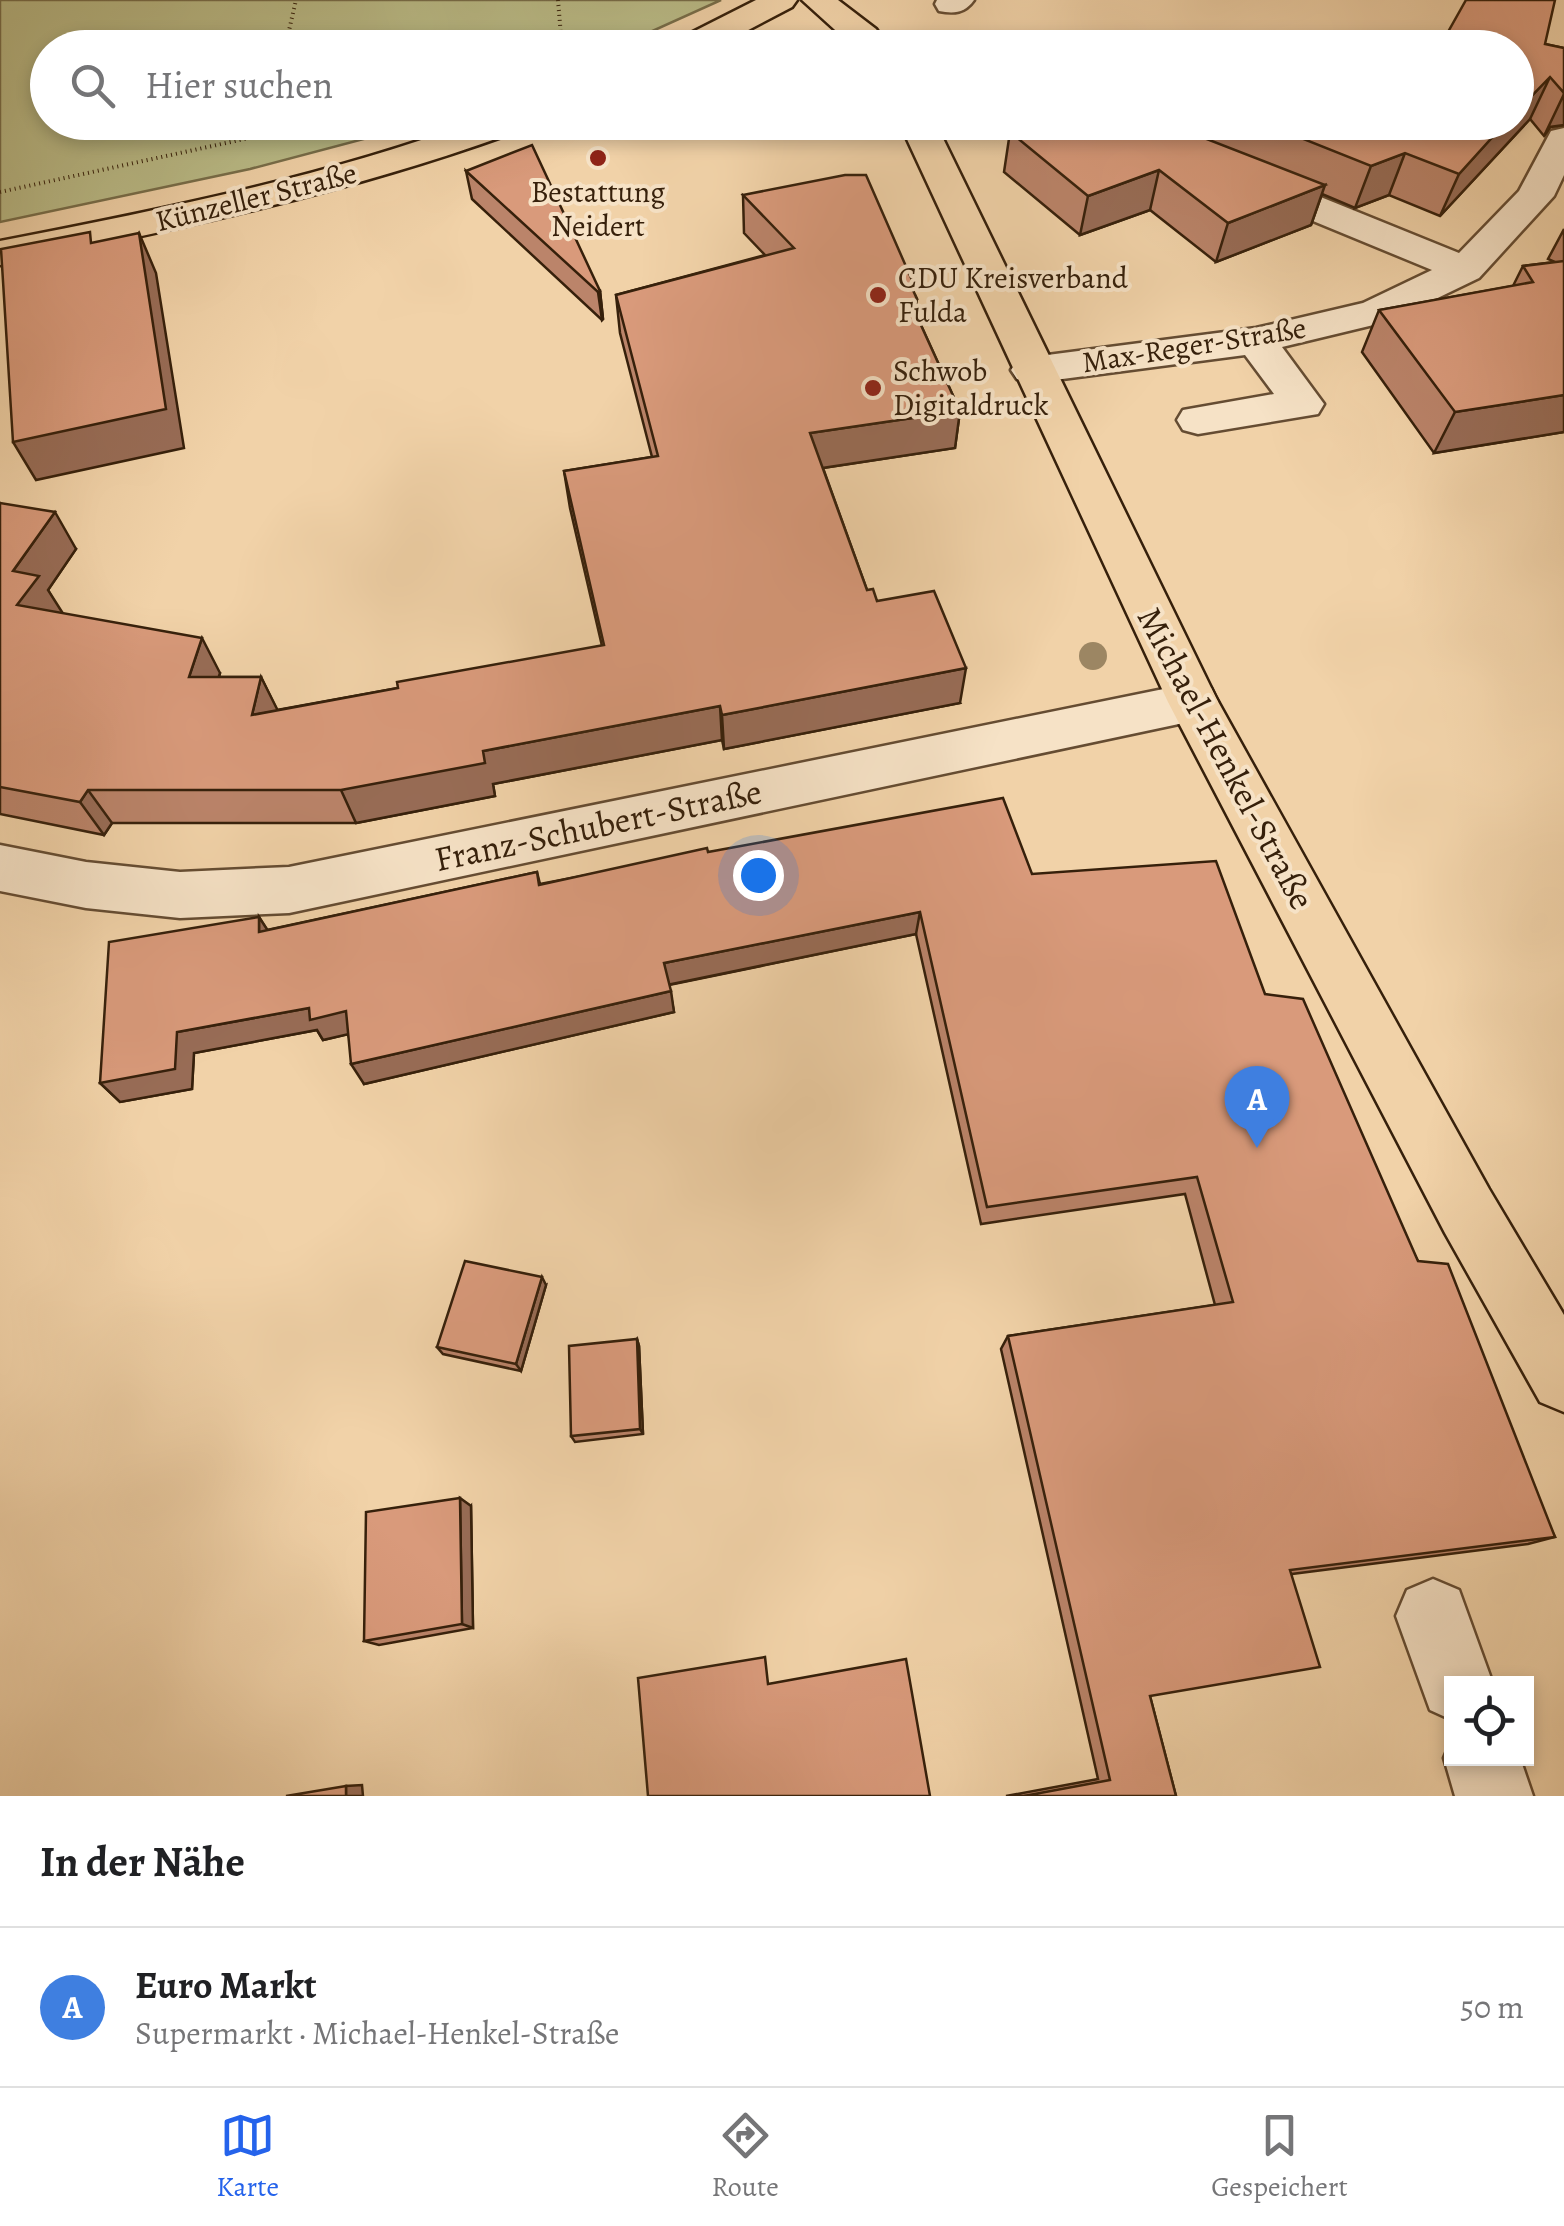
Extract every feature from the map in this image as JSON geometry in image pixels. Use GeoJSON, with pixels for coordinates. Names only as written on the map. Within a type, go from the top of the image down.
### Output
{"type":"FeatureCollection","features":[{"type":"Feature","properties":{"kind":"main road"},"geometry":{"type":"LineString","coordinates":[[722,30],[781,0]]}},
{"type":"Feature","properties":{"kind":"main road"},"geometry":{"type":"LineString","coordinates":[[818,0],[856,30]]}},
{"type":"Feature","properties":{"kind":"main road","name":"Künzeller Straße"},"geometry":{"type":"LineString","coordinates":[[0,254],[144,226],[318,184],[453,140]]}},
{"type":"Feature","properties":{"kind":"main road","name":"Michael-Henkel-Straße"},"geometry":{"type":"LineString","coordinates":[[939,140],[1032,370],[1193,702],[1468,1211],[1564,1378]]}},
{"type":"Feature","properties":{"kind":"street","name":"Max-Reger-Straße"},"geometry":{"type":"LineString","coordinates":[[1032,370],[1256,342],[1376,312],[1465,270],[1535,196],[1564,139]]}},
{"type":"Feature","properties":{"kind":"street"},"geometry":{"type":"LineString","coordinates":[[1213,167],[1465,270]]}},
{"type":"Feature","properties":{"kind":"street"},"geometry":{"type":"LineString","coordinates":[[1198,420],[1302,404],[1256,342]]}},
{"type":"Feature","properties":{"kind":"street","name":"Franz-Schubert-Straße"},"geometry":{"type":"LineString","coordinates":[[0,868],[86,886],[180,895],[289,890],[1193,702]]}},
{"type":"Feature","properties":{"kind":"street"},"geometry":{"type":"LineString","coordinates":[[1433,1616],[1453,1676]]}},
{"type":"Feature","properties":{"kind":"street"},"geometry":{"type":"LineString","coordinates":[[1485,1766],[1494,1796]]}},
{"type":"Feature","properties":{"kind":"path"},"geometry":{"type":"LineString","coordinates":[[289,30],[296,0]]}},
{"type":"Feature","properties":{"kind":"path"},"geometry":{"type":"LineString","coordinates":[[558,0],[560,30]]}},
{"type":"Feature","properties":{"kind":"path"},"geometry":{"type":"LineString","coordinates":[[0,192],[249,140]]}},
{"type":"Feature","properties":{"kind":"green space"},"geometry":{"type":"Polygon","coordinates":[[[0,0],[721,0],[655,30],[30,30],[30,140],[360,140],[250,169],[0,222],[0,0]]]}},
{"type":"Feature","properties":{"kind":"building"},"geometry":{"type":"Polygon","coordinates":[[[1466,0],[1555,0],[1545,44],[1564,48],[1564,93],[1550,77],[1534,93],[1534,30],[1449,30],[1466,0]]]}},
{"type":"Feature","properties":{"kind":"building"},"geometry":{"type":"Polygon","coordinates":[[[1020,140],[1209,140],[1325,185],[1228,223],[1159,170],[1088,196],[1020,140]]]}},
{"type":"Feature","properties":{"kind":"building"},"geometry":{"type":"Polygon","coordinates":[[[1306,140],[1490,140],[1459,174],[1405,153],[1371,166],[1306,140]]]}},
{"type":"Feature","properties":{"kind":"building"},"geometry":{"type":"Polygon","coordinates":[[[532,145],[600,291],[598,292],[466,171],[532,145]]]}},
{"type":"Feature","properties":{"kind":"building"},"geometry":{"type":"Polygon","coordinates":[[[845,175],[866,175],[915,287],[912,288],[917,299],[910,301],[960,411],[810,433],[867,590],[873,589],[877,601],[934,591],[966,668],[722,715],[720,706],[483,751],[485,763],[341,790],[88,790],[80,802],[0,787],[0,503],[55,512],[13,571],[39,576],[17,605],[202,638],[189,677],[261,677],[252,715],[398,688],[397,682],[604,645],[564,471],[658,456],[616,295],[794,248],[743,195],[845,175]]]}},
{"type":"Feature","properties":{"kind":"building"},"geometry":{"type":"Polygon","coordinates":[[[90,232],[91,243],[139,233],[166,409],[13,442],[1,249],[90,232]]]}},
{"type":"Feature","properties":{"kind":"building"},"geometry":{"type":"Polygon","coordinates":[[[1564,261],[1564,395],[1455,412],[1379,310],[1533,282],[1523,266],[1564,261]]]}},
{"type":"Feature","properties":{"kind":"building"},"geometry":{"type":"Polygon","coordinates":[[[1003,798],[1032,874],[1216,861],[1265,994],[1303,999],[1418,1261],[1448,1264],[1555,1537],[1290,1570],[1320,1667],[1150,1696],[1176,1796],[1024,1796],[1110,1780],[1008,1336],[1233,1302],[1197,1177],[987,1207],[920,912],[664,963],[671,991],[351,1064],[346,1011],[310,1020],[309,1008],[177,1032],[175,1069],[100,1083],[109,942],[259,917],[259,932],[537,872],[539,885],[707,848],[708,852],[1003,798]]]}},
{"type":"Feature","properties":{"kind":"building"},"geometry":{"type":"Polygon","coordinates":[[[465,1261],[542,1277],[516,1364],[437,1347],[465,1261]]]}},
{"type":"Feature","properties":{"kind":"building"},"geometry":{"type":"Polygon","coordinates":[[[637,1339],[640,1429],[571,1436],[569,1346],[637,1339]]]}},
{"type":"Feature","properties":{"kind":"building"},"geometry":{"type":"Polygon","coordinates":[[[460,1498],[462,1624],[364,1641],[366,1512],[460,1498]]]}},
{"type":"Feature","properties":{"kind":"building"},"geometry":{"type":"Polygon","coordinates":[[[765,1657],[768,1684],[906,1659],[930,1796],[648,1796],[638,1678],[765,1657]]]}},
{"type":"Feature","properties":{"kind":"building"},"geometry":{"type":"Polygon","coordinates":[[[346,1786],[346,1796],[286,1796],[346,1786]]]}},
{"type":"Feature","properties":{"kind":"place","name":"Bestattung Neidert"},"geometry":{"type":"Point","coordinates":[598,158]}},
{"type":"Feature","properties":{"kind":"place","name":"CDU Kreisverband Fulda"},"geometry":{"type":"Point","coordinates":[878,295]}},
{"type":"Feature","properties":{"kind":"place","name":"Schwob Digitaldruck"},"geometry":{"type":"Point","coordinates":[873,388]}},
{"type":"Feature","properties":{"kind":"place","name":"Euro Markt"},"geometry":{"type":"Point","coordinates":[1257,1148]}}]}
